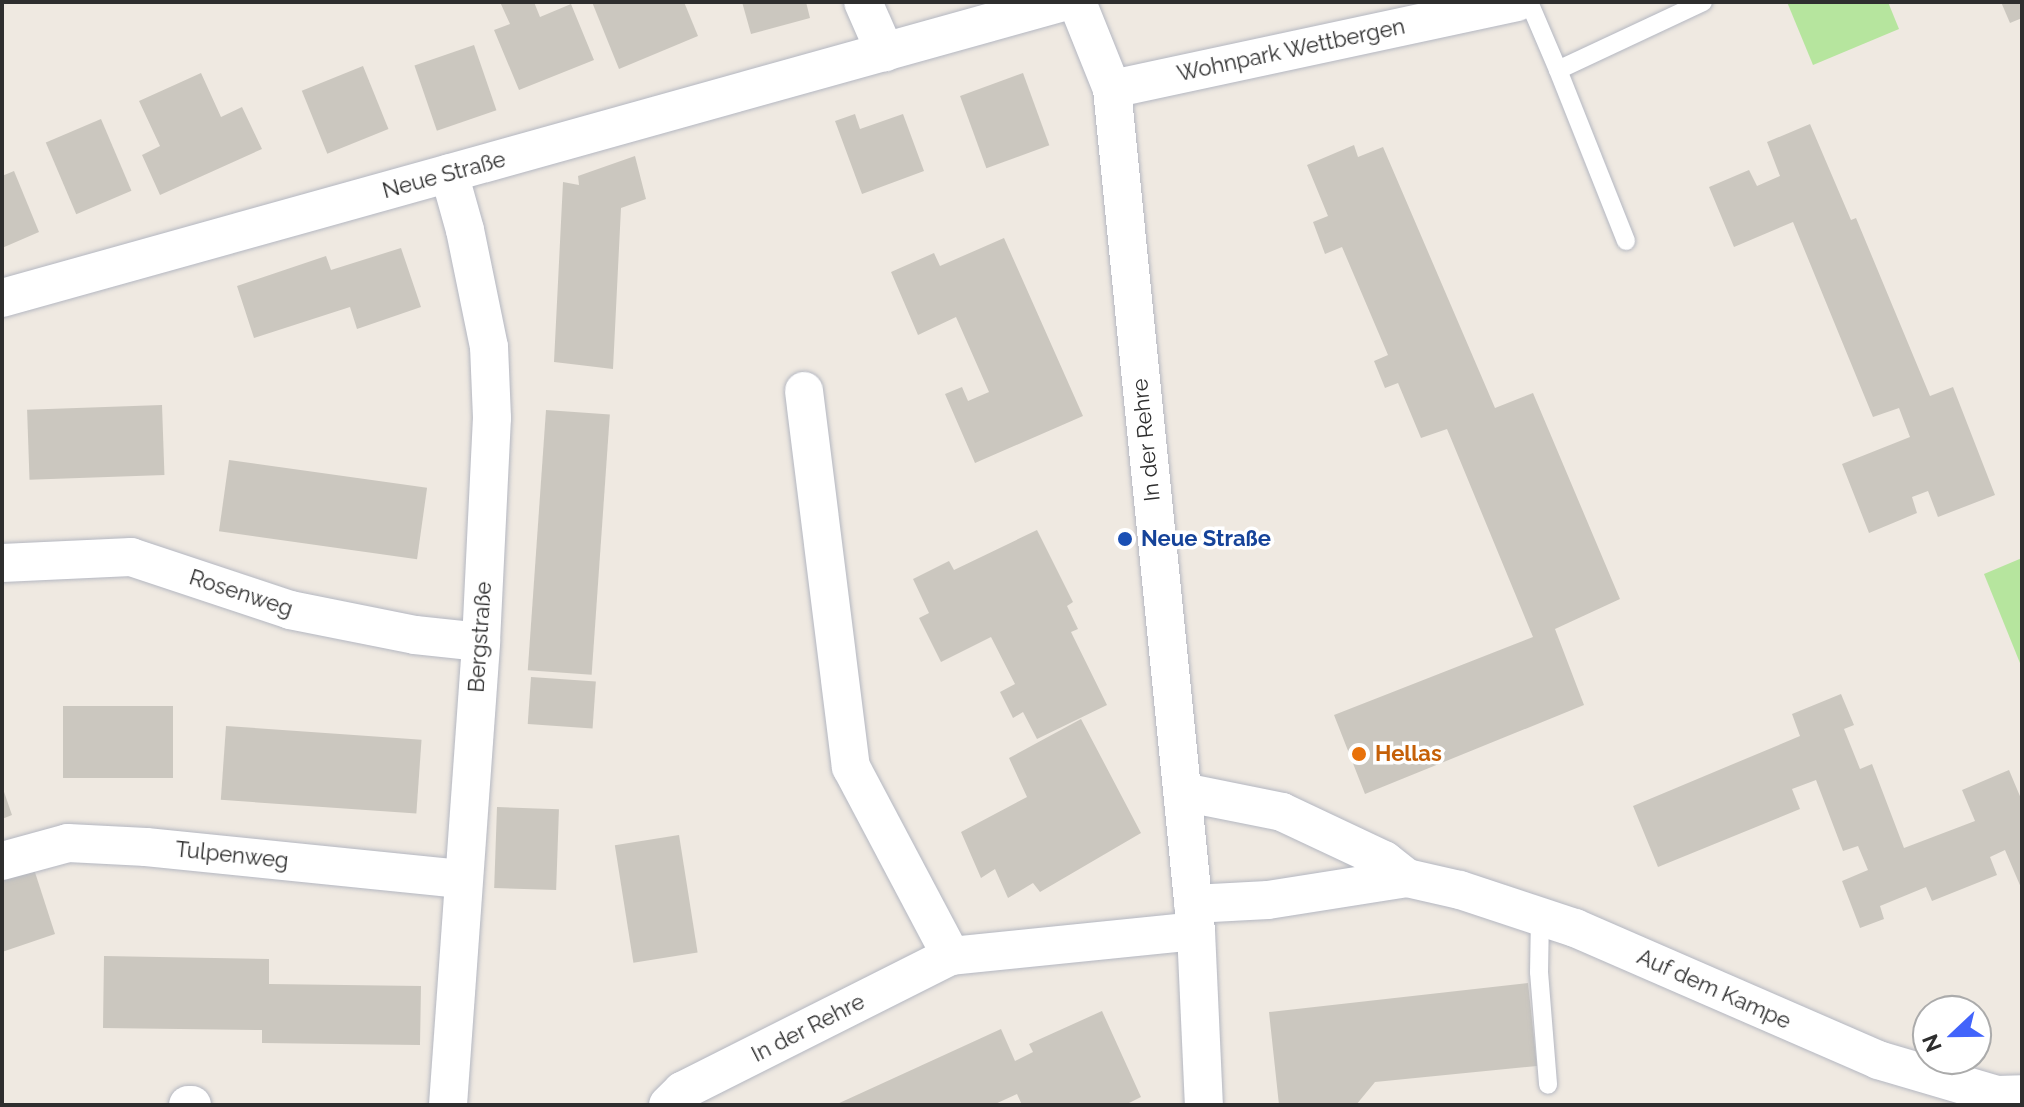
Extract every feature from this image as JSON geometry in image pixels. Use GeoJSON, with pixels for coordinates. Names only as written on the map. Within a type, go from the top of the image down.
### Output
{"type":"FeatureCollection","features":[{"type":"Feature","properties":{"kind":"street"},"geometry":{"type":"LineString","coordinates":[[863,2],[885,52]]}},
{"type":"Feature","properties":{"kind":"street","name":"Neue Straße"},"geometry":{"type":"LineString","coordinates":[[2,298],[1063,2]]}},
{"type":"Feature","properties":{"kind":"street","name":"In der Rehre"},"geometry":{"type":"LineString","coordinates":[[1077,2],[1112,89],[1183,792],[1194,918],[1204,1105]]}},
{"type":"Feature","properties":{"kind":"street","name":"Wohnpark Wettbergen"},"geometry":{"type":"LineString","coordinates":[[1112,89],[1517,2]]}},
{"type":"Feature","properties":{"kind":"street","name":"Bergstraße"},"geometry":{"type":"LineString","coordinates":[[448,1105],[481,642],[492,418],[489,347],[465,230],[449,173]]}},
{"type":"Feature","properties":{"kind":"street"},"geometry":{"type":"LineString","coordinates":[[804,391],[851,767],[951,956]]}},
{"type":"Feature","properties":{"kind":"street","name":"Rosenweg"},"geometry":{"type":"LineString","coordinates":[[2,563],[131,557],[290,610],[415,635],[481,642]]}},
{"type":"Feature","properties":{"kind":"street","name":"Auf dem Kampe"},"geometry":{"type":"LineString","coordinates":[[1183,792],[1282,812],[1384,860],[1407,878],[1575,928],[1878,1060],[1997,1095],[2022,1094]]}},
{"type":"Feature","properties":{"kind":"street","name":"Tulpenweg"},"geometry":{"type":"LineString","coordinates":[[2,861],[68,843],[146,847],[463,879]]}},
{"type":"Feature","properties":{"kind":"street","name":"Auf dem Kampe"},"geometry":{"type":"LineString","coordinates":[[1194,918],[1268,900],[1407,878]]}},
{"type":"Feature","properties":{"kind":"street","name":"In der Rehre"},"geometry":{"type":"LineString","coordinates":[[668,1105],[682,1091],[951,956],[1194,918]]}},
{"type":"Feature","properties":{"kind":"lane"},"geometry":{"type":"LineString","coordinates":[[1529,2],[1626,241]]}},
{"type":"Feature","properties":{"kind":"lane"},"geometry":{"type":"LineString","coordinates":[[1558,70],[1703,2]]}},
{"type":"Feature","properties":{"kind":"lane"},"geometry":{"type":"LineString","coordinates":[[1540,916],[1539,972],[1548,1085]]}},
{"type":"Feature","properties":{"kind":"lane"},"geometry":{"type":"LineString","coordinates":[[2015,1105],[2022,1094]]}},
{"type":"Feature","properties":{"kind":"green space"},"geometry":{"type":"Polygon","coordinates":[[[1787,2],[1888,2],[1899,29],[1813,65],[1787,2]]]}},
{"type":"Feature","properties":{"kind":"green space"},"geometry":{"type":"Polygon","coordinates":[[[2022,558],[2022,668],[1984,574],[2022,558]]]}},
{"type":"Feature","properties":{"kind":"building"},"geometry":{"type":"Polygon","coordinates":[[[500,2],[534,2],[540,17],[571,4],[594,60],[519,90],[494,30],[510,24],[500,2]]]}},
{"type":"Feature","properties":{"kind":"building"},"geometry":{"type":"Polygon","coordinates":[[[592,2],[684,2],[698,36],[619,69],[592,2]]]}},
{"type":"Feature","properties":{"kind":"building"},"geometry":{"type":"Polygon","coordinates":[[[742,2],[806,2],[810,18],[751,34],[742,2]]]}},
{"type":"Feature","properties":{"kind":"building"},"geometry":{"type":"Polygon","coordinates":[[[2001,2],[2022,2],[2022,18],[2010,23],[2001,2]]]}},
{"type":"Feature","properties":{"kind":"building"},"geometry":{"type":"Polygon","coordinates":[[[474,45],[496,110],[437,131],[414,66],[474,45]]]}},
{"type":"Feature","properties":{"kind":"building"},"geometry":{"type":"Polygon","coordinates":[[[363,66],[388,129],[327,154],[302,91],[363,66]]]}},
{"type":"Feature","properties":{"kind":"building"},"geometry":{"type":"Polygon","coordinates":[[[201,73],[221,117],[242,107],[262,149],[160,195],[142,155],[160,146],[139,101],[201,73]]]}},
{"type":"Feature","properties":{"kind":"building"},"geometry":{"type":"Polygon","coordinates":[[[1023,73],[1049,145],[986,168],[960,96],[1023,73]]]}},
{"type":"Feature","properties":{"kind":"building"},"geometry":{"type":"Polygon","coordinates":[[[855,114],[860,129],[903,114],[924,171],[862,194],[835,121],[855,114]]]}},
{"type":"Feature","properties":{"kind":"building"},"geometry":{"type":"Polygon","coordinates":[[[101,119],[131,191],[76,214],[46,142],[101,119]]]}},
{"type":"Feature","properties":{"kind":"building"},"geometry":{"type":"Polygon","coordinates":[[[1810,124],[1851,220],[1856,218],[1930,396],[1953,387],[1995,495],[1938,517],[1928,491],[1912,497],[1917,513],[1869,533],[1842,464],[1910,437],[1899,408],[1873,417],[1793,222],[1734,247],[1709,187],[1749,170],[1757,186],[1780,176],[1767,142],[1810,124]]]}},
{"type":"Feature","properties":{"kind":"building"},"geometry":{"type":"Polygon","coordinates":[[[1354,145],[1358,157],[1383,147],[1495,408],[1533,393],[1620,599],[1555,629],[1584,705],[1365,794],[1334,715],[1533,637],[1447,429],[1421,438],[1398,383],[1385,388],[1374,361],[1388,355],[1342,247],[1325,254],[1313,222],[1328,216],[1307,165],[1354,145]]]}},
{"type":"Feature","properties":{"kind":"building"},"geometry":{"type":"Polygon","coordinates":[[[635,156],[646,199],[621,208],[613,369],[554,362],[563,182],[579,185],[578,176],[635,156]]]}},
{"type":"Feature","properties":{"kind":"building"},"geometry":{"type":"Polygon","coordinates":[[[14,171],[39,232],[2,248],[2,176],[14,171]]]}},
{"type":"Feature","properties":{"kind":"building"},"geometry":{"type":"Polygon","coordinates":[[[1004,238],[1083,416],[975,463],[945,394],[962,387],[968,401],[989,392],[956,317],[918,335],[891,272],[934,253],[940,266],[1004,238]]]}},
{"type":"Feature","properties":{"kind":"building"},"geometry":{"type":"Polygon","coordinates":[[[401,248],[421,307],[357,329],[350,307],[254,338],[237,286],[326,256],[331,270],[401,248]]]}},
{"type":"Feature","properties":{"kind":"building"},"geometry":{"type":"Polygon","coordinates":[[[162,405],[164,475],[30,480],[27,410],[162,405]]]}},
{"type":"Feature","properties":{"kind":"building"},"geometry":{"type":"Polygon","coordinates":[[[546,410],[610,414],[592,675],[528,670],[546,410]]]}},
{"type":"Feature","properties":{"kind":"building"},"geometry":{"type":"Polygon","coordinates":[[[229,460],[427,488],[417,559],[219,531],[229,460]]]}},
{"type":"Feature","properties":{"kind":"building"},"geometry":{"type":"Polygon","coordinates":[[[1037,530],[1073,602],[1067,606],[1078,629],[1071,632],[1107,705],[1037,739],[1023,712],[1013,718],[1000,692],[1015,684],[991,637],[941,662],[919,618],[929,613],[913,579],[949,561],[954,570],[1037,530]]]}},
{"type":"Feature","properties":{"kind":"building"},"geometry":{"type":"Polygon","coordinates":[[[531,677],[596,682],[593,728],[528,724],[531,677]]]}},
{"type":"Feature","properties":{"kind":"building"},"geometry":{"type":"Polygon","coordinates":[[[1841,694],[1854,725],[1844,729],[1860,769],[1872,764],[1904,848],[1975,821],[1962,790],[2009,770],[2022,801],[2022,890],[2005,850],[1990,857],[1997,875],[1932,901],[1926,887],[1880,906],[1884,919],[1860,928],[1842,881],[1868,870],[1858,846],[1843,851],[1816,780],[1792,789],[1800,809],[1658,867],[1633,806],[1800,736],[1792,714],[1841,694]]]}},
{"type":"Feature","properties":{"kind":"building"},"geometry":{"type":"Polygon","coordinates":[[[63,706],[173,706],[173,778],[63,778],[63,706]]]}},
{"type":"Feature","properties":{"kind":"building"},"geometry":{"type":"Polygon","coordinates":[[[1081,719],[1141,833],[1040,892],[1033,883],[1008,898],[995,869],[981,878],[961,832],[1027,797],[1009,758],[1081,719]]]}},
{"type":"Feature","properties":{"kind":"building"},"geometry":{"type":"Polygon","coordinates":[[[226,726],[422,740],[416,813],[221,800],[226,726]]]}},
{"type":"Feature","properties":{"kind":"building"},"geometry":{"type":"Polygon","coordinates":[[[2,786],[12,815],[2,819],[2,786]]]}},
{"type":"Feature","properties":{"kind":"building"},"geometry":{"type":"Polygon","coordinates":[[[497,807],[559,809],[556,890],[494,888],[497,807]]]}},
{"type":"Feature","properties":{"kind":"building"},"geometry":{"type":"Polygon","coordinates":[[[679,835],[698,953],[633,963],[615,845],[679,835]]]}},
{"type":"Feature","properties":{"kind":"building"},"geometry":{"type":"Polygon","coordinates":[[[32,863],[55,934],[2,952],[2,873],[32,863]]]}},
{"type":"Feature","properties":{"kind":"building"},"geometry":{"type":"Polygon","coordinates":[[[104,956],[269,959],[269,984],[421,986],[420,1045],[262,1043],[262,1030],[103,1028],[104,956]]]}},
{"type":"Feature","properties":{"kind":"building"},"geometry":{"type":"Polygon","coordinates":[[[1528,983],[1537,1066],[1375,1082],[1356,1105],[1279,1105],[1269,1012],[1528,983]]]}},
{"type":"Feature","properties":{"kind":"building"},"geometry":{"type":"Polygon","coordinates":[[[1102,1011],[1141,1097],[1125,1105],[1022,1105],[1017,1094],[993,1105],[835,1105],[1001,1029],[1015,1061],[1033,1052],[1029,1044],[1102,1011]]]}},
{"type":"Feature","properties":{"kind":"place","name":"Neue Straße"},"geometry":{"type":"Point","coordinates":[1125,539]}},
{"type":"Feature","properties":{"kind":"place","name":"Hellas"},"geometry":{"type":"Point","coordinates":[1359,754]}}]}
